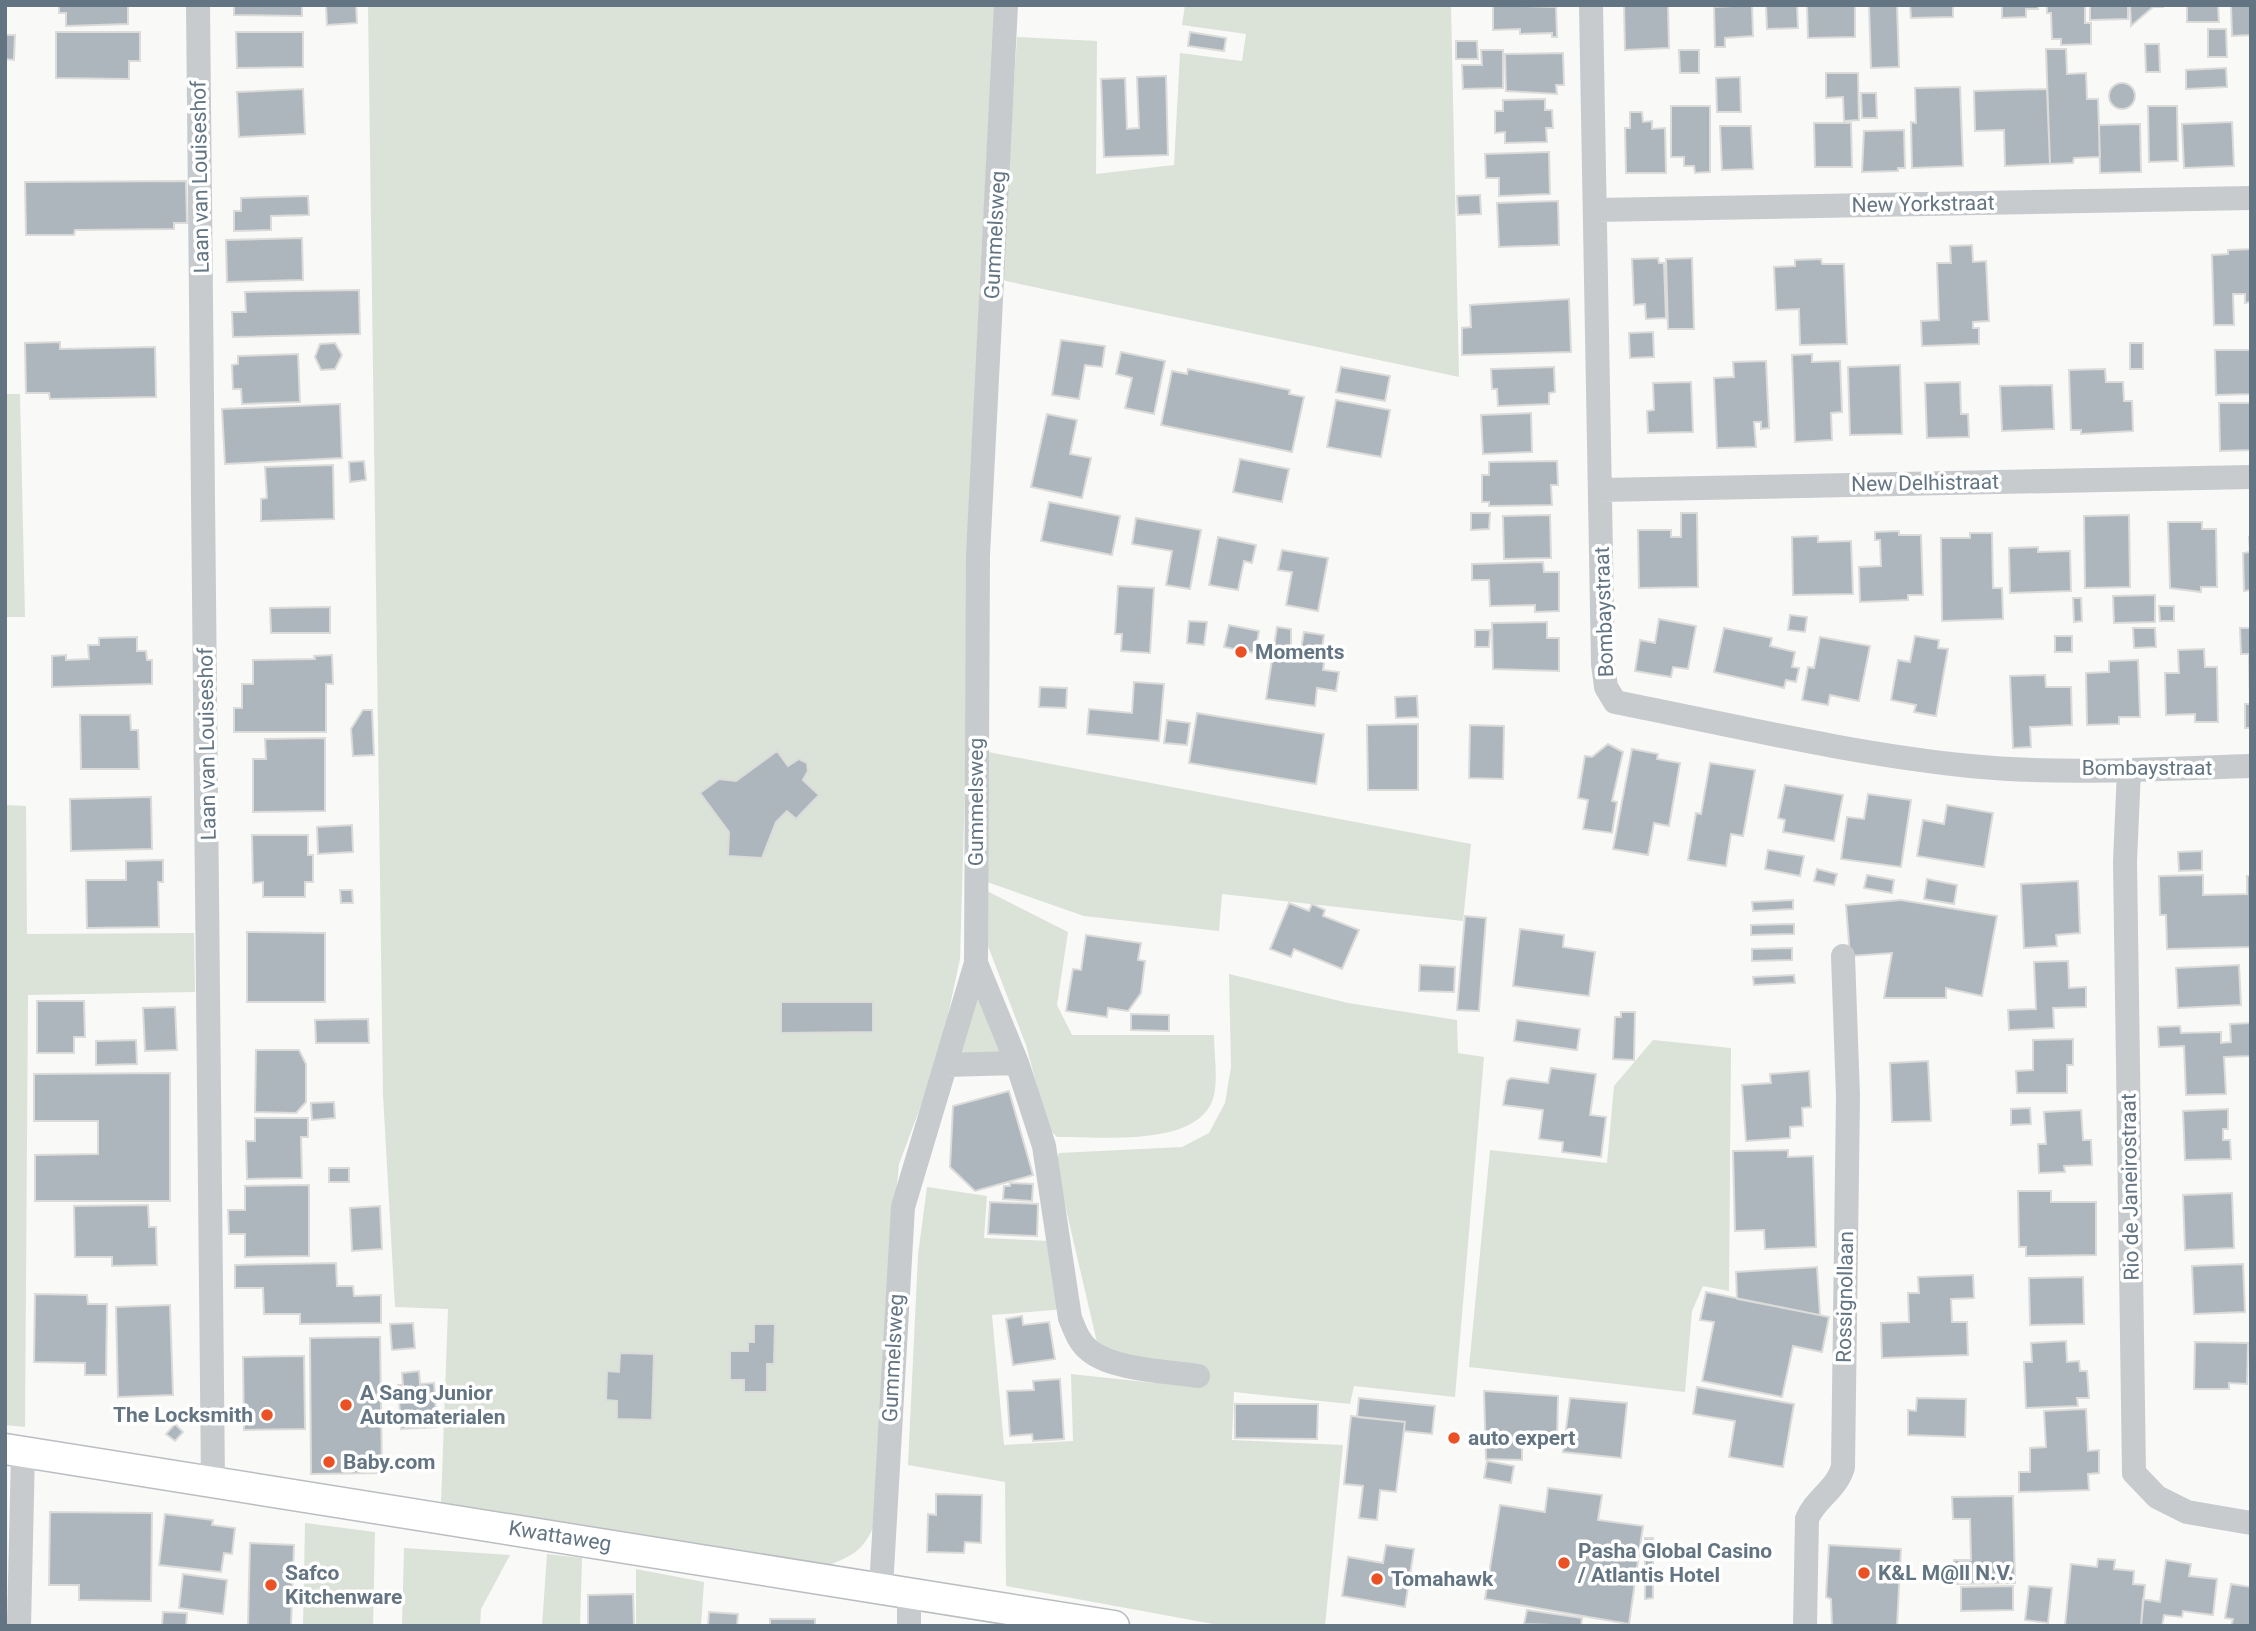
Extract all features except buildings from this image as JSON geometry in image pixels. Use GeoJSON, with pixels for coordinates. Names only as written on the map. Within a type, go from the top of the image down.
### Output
{"type":"FeatureCollection","features":[{"type":"Feature","properties":{"kind":"main road","name":"Kwattaweg"},"geometry":{"type":"LineString","coordinates":[[14,1451],[1114,1626]]}},
{"type":"Feature","properties":{"kind":"street","name":"Laan van Louiseshof"},"geometry":{"type":"LineString","coordinates":[[198,5],[213,1483]]}},
{"type":"Feature","properties":{"kind":"street","name":"Gummelsweg"},"geometry":{"type":"LineString","coordinates":[[909,1626],[895,1591],[903,1207],[976,963],[978,555],[1006,5]]}},
{"type":"Feature","properties":{"kind":"street","name":"Bombaystraat"},"geometry":{"type":"LineString","coordinates":[[1591,5],[1603,664],[1606,687],[1615,702],[1845,747],[1971,766],[2129,770],[2251,766]]}},
{"type":"Feature","properties":{"kind":"street","name":"New Yorkstraat"},"geometry":{"type":"LineString","coordinates":[[1596,210],[2251,198]]}},
{"type":"Feature","properties":{"kind":"street","name":"New Delhistraat"},"geometry":{"type":"LineString","coordinates":[[1600,490],[2251,477]]}},
{"type":"Feature","properties":{"kind":"street","name":"Rio de Janeirostraat"},"geometry":{"type":"LineString","coordinates":[[2129,770],[2125,861],[2134,1473],[2157,1497],[2187,1512],[2251,1524]]}},
{"type":"Feature","properties":{"kind":"street","name":"Rossignollaan"},"geometry":{"type":"LineString","coordinates":[[1805,1626],[1807,1519],[1840,1479],[1843,1468],[1848,1096],[1843,956]]}},
{"type":"Feature","properties":{"kind":"street"},"geometry":{"type":"LineString","coordinates":[[976,963],[1017,1063],[1044,1146],[1070,1318],[1079,1338],[1090,1351],[1110,1362],[1198,1376]]}},
{"type":"Feature","properties":{"kind":"street"},"geometry":{"type":"LineString","coordinates":[[946,1065],[1017,1063]]}},
{"type":"Feature","properties":{"kind":"street"},"geometry":{"type":"LineString","coordinates":[[14,1451],[19,1626]]}},
{"type":"Feature","properties":{"kind":"shaded area"},"geometry":{"type":"Polygon","coordinates":[[[368,5],[996,5],[980,277],[960,959],[939,1057],[899,1164],[890,1257],[876,1521],[856,1552],[822,1568],[441,1504],[448,1309],[395,1307],[383,1095],[368,5]]]}},
{"type":"Feature","properties":{"kind":"shaded area"},"geometry":{"type":"Polygon","coordinates":[[[1185,5],[1451,5],[1459,377],[1001,280],[1017,37],[1097,41],[1096,174],[1174,165],[1180,53],[1242,61],[1246,34],[1182,25],[1185,5]]]}},
{"type":"Feature","properties":{"kind":"shaded area"},"geometry":{"type":"Polygon","coordinates":[[[5,394],[20,394],[25,617],[5,617],[5,394]]]}},
{"type":"Feature","properties":{"kind":"shaded area"},"geometry":{"type":"Polygon","coordinates":[[[988,752],[1471,844],[1463,921],[1222,894],[1219,931],[1084,916],[987,882],[988,752]]]}},
{"type":"Feature","properties":{"kind":"shaded area"},"geometry":{"type":"Polygon","coordinates":[[[5,805],[26,806],[27,934],[194,933],[195,992],[28,995],[25,1427],[5,1425],[5,805]]]}},
{"type":"Feature","properties":{"kind":"shaded area"},"geometry":{"type":"Polygon","coordinates":[[[987,891],[1068,932],[1057,1005],[1072,1035],[1214,1035],[1215,1088],[1206,1112],[1190,1124],[1170,1132],[1147,1136],[1057,1137],[1048,1128],[1026,1045],[988,946],[987,891]]]}},
{"type":"Feature","properties":{"kind":"shaded area"},"geometry":{"type":"Polygon","coordinates":[[[1229,974],[1348,1003],[1457,1020],[1458,1053],[1484,1057],[1455,1397],[1354,1386],[1350,1404],[1234,1392],[1232,1440],[1343,1445],[1325,1626],[1224,1626],[1006,1586],[1005,1482],[908,1465],[918,1255],[927,1187],[987,1196],[984,1238],[1050,1241],[1066,1309],[992,1315],[1004,1445],[1073,1441],[1071,1374],[1155,1383],[1100,1355],[1055,1162],[1059,1153],[1182,1147],[1209,1133],[1225,1103],[1231,1067],[1229,974]]]}},
{"type":"Feature","properties":{"kind":"shaded area"},"geometry":{"type":"Polygon","coordinates":[[[975,984],[1008,1056],[954,1057],[975,984]]]}},
{"type":"Feature","properties":{"kind":"shaded area"},"geometry":{"type":"Polygon","coordinates":[[[1653,1040],[1731,1048],[1729,1291],[1703,1286],[1692,1311],[1685,1392],[1469,1367],[1490,1150],[1607,1163],[1614,1086],[1653,1040]]]}},
{"type":"Feature","properties":{"kind":"shaded area"},"geometry":{"type":"Polygon","coordinates":[[[305,1523],[375,1532],[373,1626],[303,1626],[305,1523]]]}},
{"type":"Feature","properties":{"kind":"shaded area"},"geometry":{"type":"Polygon","coordinates":[[[404,1548],[510,1555],[481,1609],[480,1626],[402,1626],[404,1548]]]}},
{"type":"Feature","properties":{"kind":"shaded area"},"geometry":{"type":"Polygon","coordinates":[[[547,1554],[582,1558],[580,1626],[542,1626],[547,1554]]]}},
{"type":"Feature","properties":{"kind":"shaded area"},"geometry":{"type":"Polygon","coordinates":[[[636,1569],[704,1582],[701,1626],[636,1626],[636,1569]]]}},
{"type":"Feature","properties":{"kind":"place","name":"Moments"},"geometry":{"type":"Point","coordinates":[1241,652]}},
{"type":"Feature","properties":{"kind":"place","name":"A Sang Junior Automaterialen"},"geometry":{"type":"Point","coordinates":[346,1405]}},
{"type":"Feature","properties":{"kind":"place","name":"The Locksmith"},"geometry":{"type":"Point","coordinates":[267,1415]}},
{"type":"Feature","properties":{"kind":"place","name":"auto expert"},"geometry":{"type":"Point","coordinates":[1454,1438]}},
{"type":"Feature","properties":{"kind":"place","name":"Baby.com"},"geometry":{"type":"Point","coordinates":[329,1462]}},
{"type":"Feature","properties":{"kind":"place","name":"Pasha Global Casino / Atlantis Hotel"},"geometry":{"type":"Point","coordinates":[1564,1563]}},
{"type":"Feature","properties":{"kind":"place","name":"K&L M@ll N.V."},"geometry":{"type":"Point","coordinates":[1864,1573]}},
{"type":"Feature","properties":{"kind":"place","name":"Tomahawk"},"geometry":{"type":"Point","coordinates":[1377,1579]}},
{"type":"Feature","properties":{"kind":"place","name":"Safco Kitchenware"},"geometry":{"type":"Point","coordinates":[271,1585]}}]}
